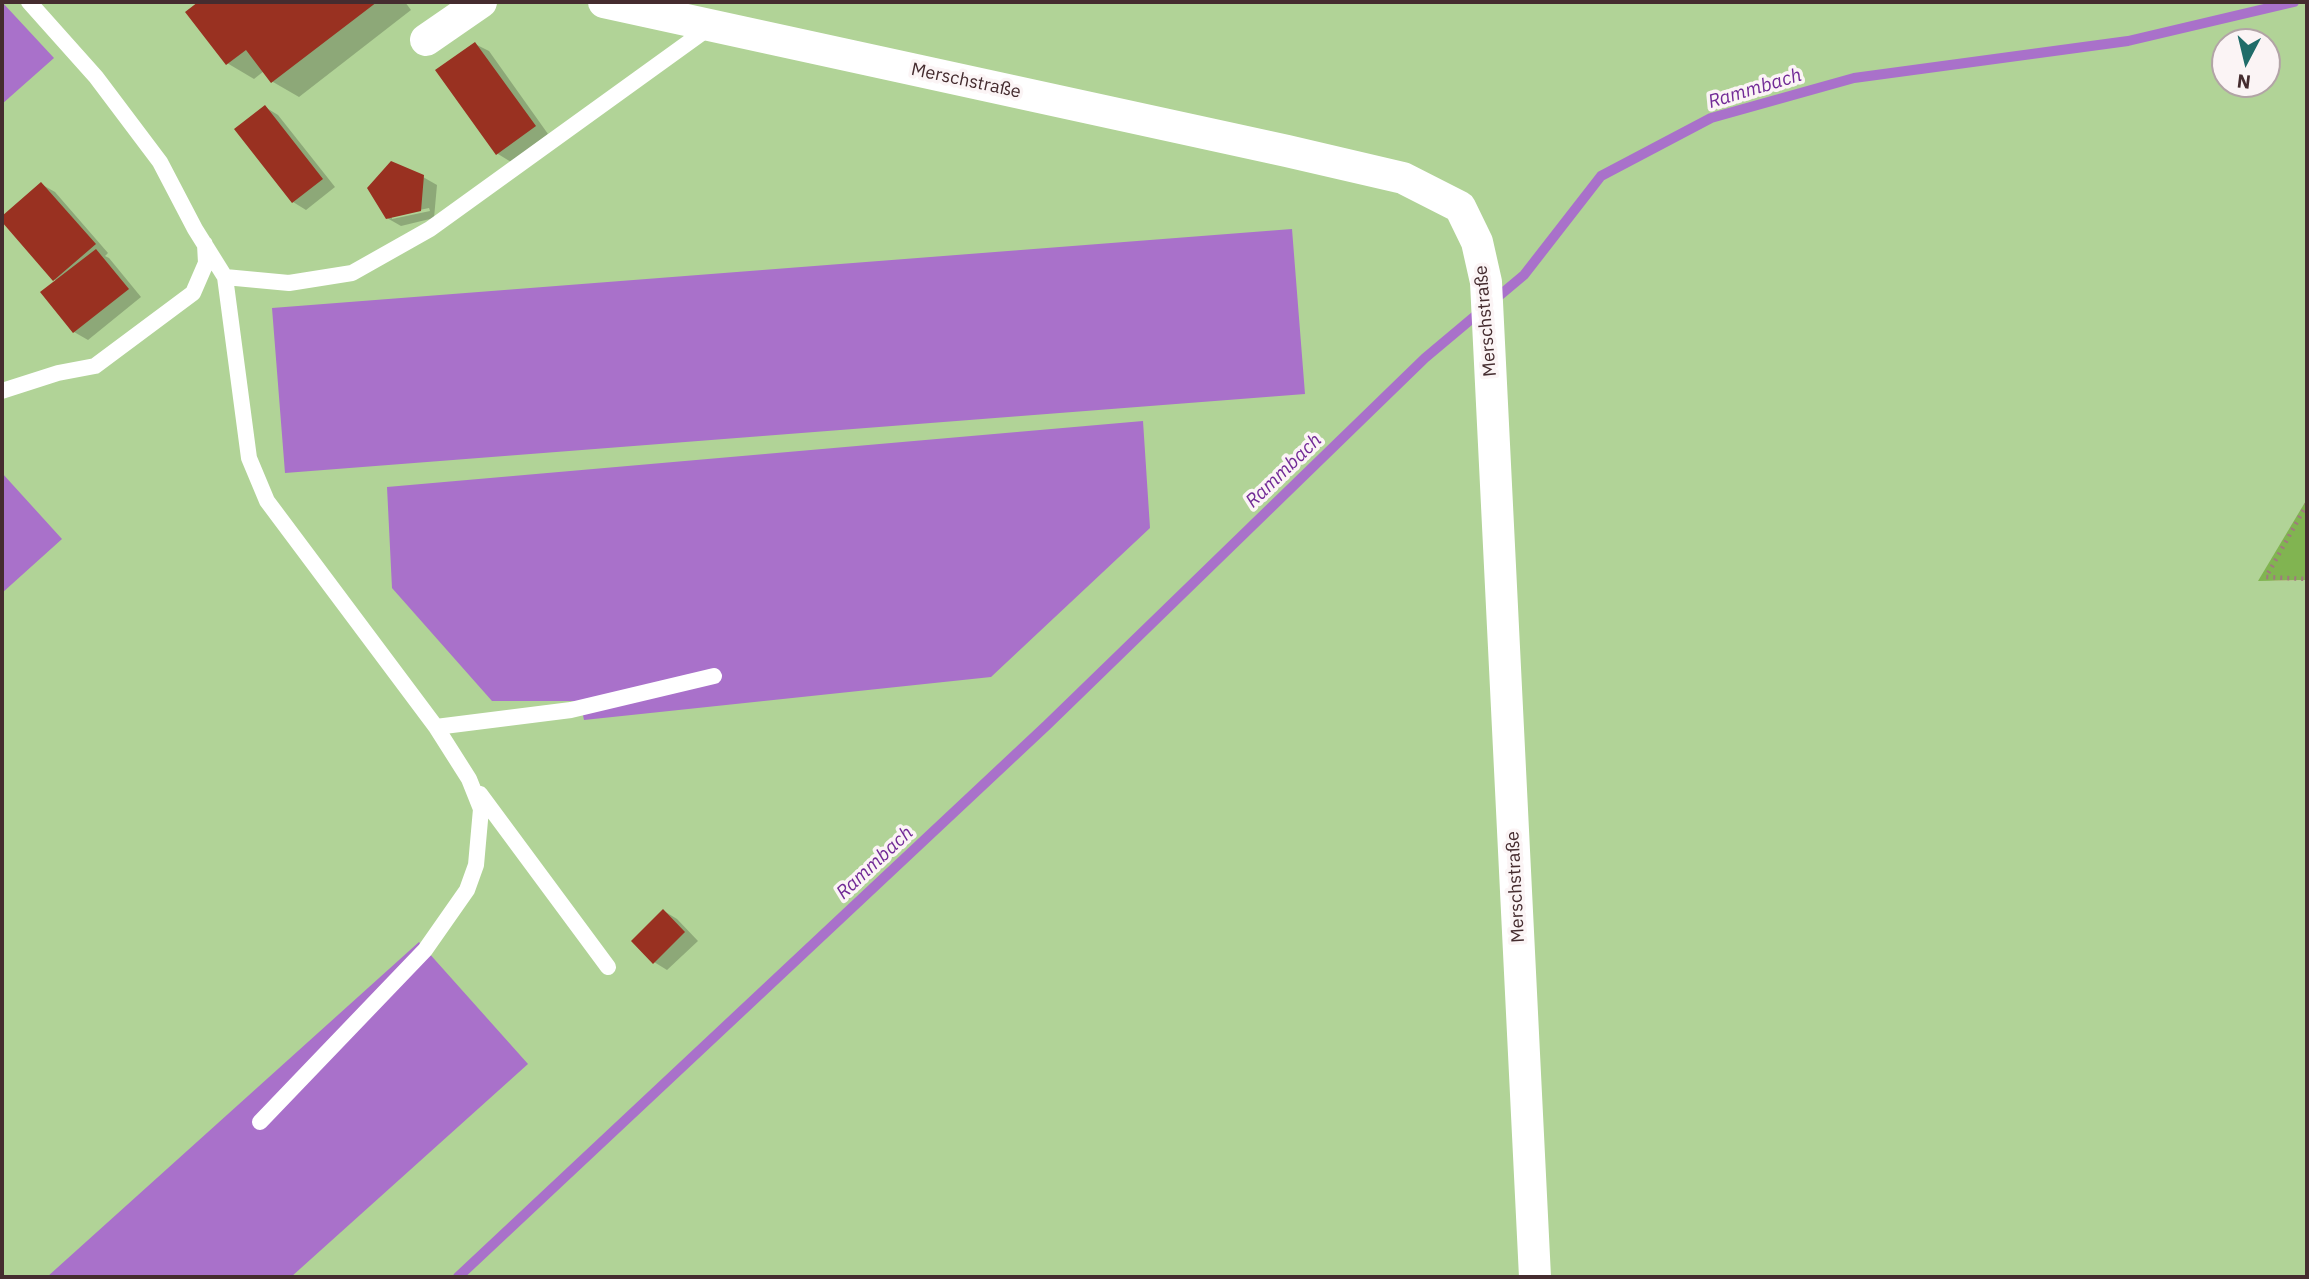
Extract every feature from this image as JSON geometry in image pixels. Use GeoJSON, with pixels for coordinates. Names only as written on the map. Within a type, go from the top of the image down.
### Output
{"type":"FeatureCollection","features":[{"type":"Feature","properties":{"kind":"street"},"geometry":{"type":"LineString","coordinates":[[426,40],[481,2]]}},
{"type":"Feature","properties":{"kind":"street","name":"Merschstraße"},"geometry":{"type":"LineString","coordinates":[[604,2],[1403,178],[1460,207],[1477,242],[1486,282],[1535,1277]]}},
{"type":"Feature","properties":{"kind":"lane"},"geometry":{"type":"LineString","coordinates":[[29,2],[96,77],[160,162],[225,277],[249,458],[267,501],[436,727],[469,779],[608,967]]}},
{"type":"Feature","properties":{"kind":"lane"},"geometry":{"type":"LineString","coordinates":[[225,277],[289,283],[352,273],[430,229],[712,25]]}},
{"type":"Feature","properties":{"kind":"lane"},"geometry":{"type":"LineString","coordinates":[[2,391],[58,373],[95,366],[193,293],[206,263],[205,244]]}},
{"type":"Feature","properties":{"kind":"lane"},"geometry":{"type":"LineString","coordinates":[[436,727],[571,710],[714,676]]}},
{"type":"Feature","properties":{"kind":"lane"},"geometry":{"type":"LineString","coordinates":[[260,1122],[425,950],[467,890],[476,865],[481,809],[469,779]]}},
{"type":"Feature","properties":{"kind":"path"},"geometry":{"type":"LineString","coordinates":[[2307,504],[2266,577],[2307,579]]}},
{"type":"Feature","properties":{"kind":"green space"},"geometry":{"type":"Polygon","coordinates":[[[2,2],[2307,2],[2307,576],[2268,581],[2307,580],[2307,1277],[2,1277],[2,2]]]}},
{"type":"Feature","properties":{"kind":"green space"},"geometry":{"type":"Polygon","coordinates":[[[2307,499],[2307,580],[2258,581],[2307,499]]]}},
{"type":"Feature","properties":{"kind":"shaded area"},"geometry":{"type":"Polygon","coordinates":[[[2,2],[54,58],[2,104],[2,2]]]}},
{"type":"Feature","properties":{"kind":"shaded area"},"geometry":{"type":"Polygon","coordinates":[[[1292,229],[1305,394],[285,473],[272,308],[1292,229]]]}},
{"type":"Feature","properties":{"kind":"shaded area"},"geometry":{"type":"Polygon","coordinates":[[[1143,421],[1150,528],[991,677],[584,720],[580,701],[492,701],[392,588],[387,487],[1143,421]]]}},
{"type":"Feature","properties":{"kind":"shaded area"},"geometry":{"type":"Polygon","coordinates":[[[2,473],[62,539],[2,593],[2,473]]]}},
{"type":"Feature","properties":{"kind":"shaded area"},"geometry":{"type":"Polygon","coordinates":[[[419,942],[528,1064],[291,1277],[47,1277],[419,942]]]}},
{"type":"Feature","properties":{"kind":"building"},"geometry":{"type":"Polygon","coordinates":[[[198,2],[377,2],[271,83],[246,50],[226,65],[185,12],[198,2]]]}},
{"type":"Feature","properties":{"kind":"building"},"geometry":{"type":"Polygon","coordinates":[[[475,42],[536,126],[496,155],[435,70],[475,42]]]}},
{"type":"Feature","properties":{"kind":"building"},"geometry":{"type":"Polygon","coordinates":[[[265,105],[323,179],[292,203],[234,129],[265,105]]]}},
{"type":"Feature","properties":{"kind":"building"},"geometry":{"type":"Polygon","coordinates":[[[391,161],[424,175],[421,211],[386,219],[367,188],[391,161]]]}},
{"type":"Feature","properties":{"kind":"building"},"geometry":{"type":"Polygon","coordinates":[[[41,182],[96,244],[53,281],[2,222],[2,216],[41,182]]]}},
{"type":"Feature","properties":{"kind":"building"},"geometry":{"type":"Polygon","coordinates":[[[96,249],[129,289],[73,333],[40,292],[96,249]]]}},
{"type":"Feature","properties":{"kind":"building"},"geometry":{"type":"Polygon","coordinates":[[[663,909],[685,932],[653,964],[631,941],[663,909]]]}},
{"type":"Feature","properties":{"kind":"waterway","name":"Rammbach"},"geometry":{"type":"LineString","coordinates":[[1493,301],[1524,275],[1601,176],[1711,118],[1854,78],[2128,41],[2294,2]]}},
{"type":"Feature","properties":{"kind":"waterway","name":"Rammbach"},"geometry":{"type":"LineString","coordinates":[[458,1277],[1047,725],[1425,358],[1481,311]]}}]}
